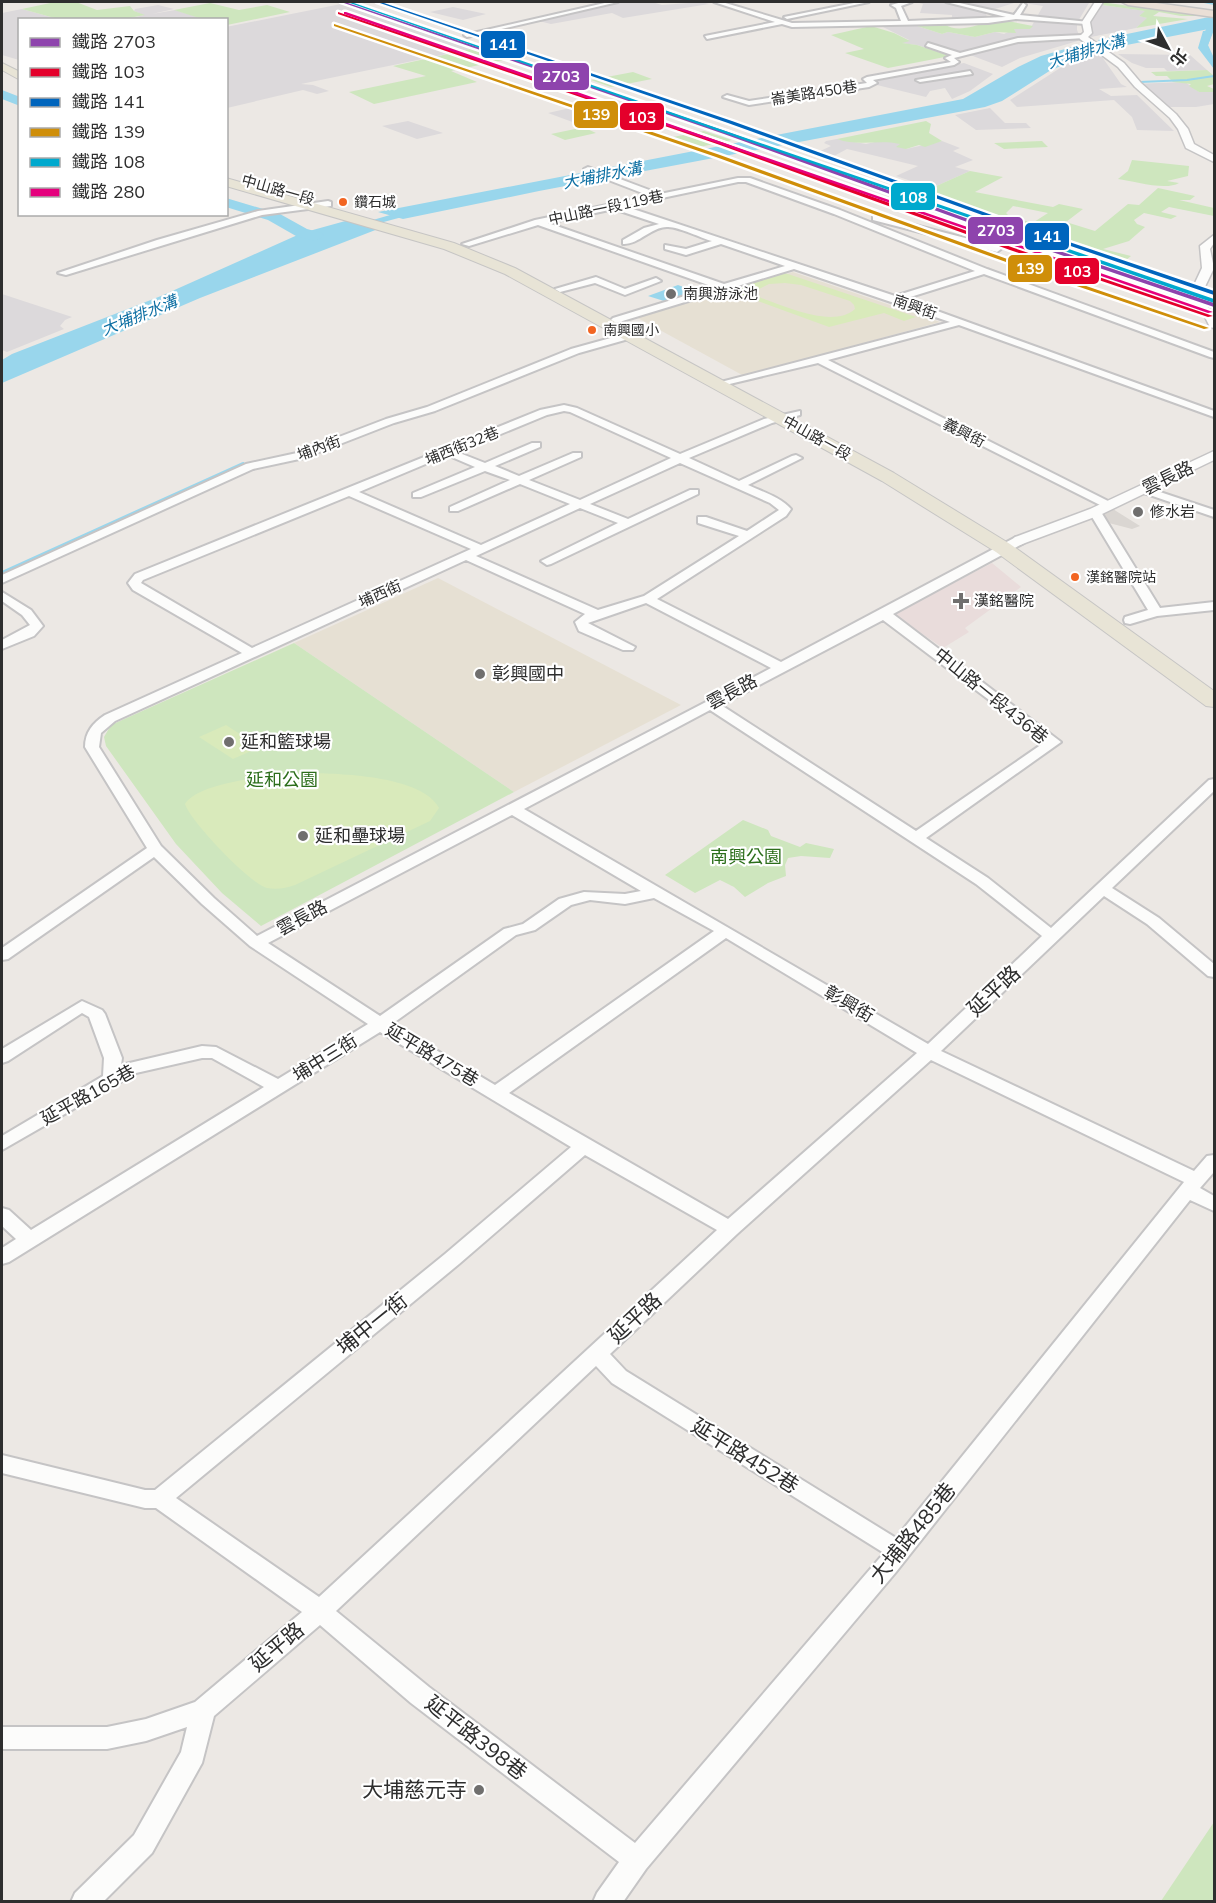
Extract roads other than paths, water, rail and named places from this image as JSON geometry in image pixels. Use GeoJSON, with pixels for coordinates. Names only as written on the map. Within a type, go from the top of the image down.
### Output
{"type":"FeatureCollection","features":[{"type":"Feature","properties":{"kind":"highway"},"geometry":{"type":"LineString","coordinates":[[1128,2],[1213,13]]}},
{"type":"Feature","properties":{"kind":"highway"},"geometry":{"type":"LineString","coordinates":[[1154,2],[1213,13]]}},
{"type":"Feature","properties":{"kind":"main road"},"geometry":{"type":"LineString","coordinates":[[2,60],[18,67]]}},
{"type":"Feature","properties":{"kind":"main road"},"geometry":{"type":"LineString","coordinates":[[2,66],[18,76]]}},
{"type":"Feature","properties":{"kind":"main road","name":"中山路一段"},"geometry":{"type":"LineString","coordinates":[[228,176],[321,205]]}},
{"type":"Feature","properties":{"kind":"main road","name":"中山路一段"},"geometry":{"type":"LineString","coordinates":[[228,182],[466,243],[499,256],[616,320],[635,334]]}},
{"type":"Feature","properties":{"kind":"main road","name":"中山路一段"},"geometry":{"type":"LineString","coordinates":[[396,226],[492,263],[635,334],[788,415],[888,477],[1012,544],[1079,585],[1215,682]]}},
{"type":"Feature","properties":{"kind":"main road","name":"中山路一段"},"geometry":{"type":"LineString","coordinates":[[1012,544],[1215,700]]}},
{"type":"Feature","properties":{"kind":"street"},"geometry":{"type":"LineString","coordinates":[[467,35],[615,2]]}},
{"type":"Feature","properties":{"kind":"street"},"geometry":{"type":"LineString","coordinates":[[717,2],[781,23]]}},
{"type":"Feature","properties":{"kind":"street"},"geometry":{"type":"LineString","coordinates":[[772,19],[866,2]]}},
{"type":"Feature","properties":{"kind":"street"},"geometry":{"type":"LineString","coordinates":[[895,6],[909,2]]}},
{"type":"Feature","properties":{"kind":"street"},"geometry":{"type":"LineString","coordinates":[[949,2],[1016,17],[1086,21]]}},
{"type":"Feature","properties":{"kind":"street"},"geometry":{"type":"LineString","coordinates":[[1099,2],[1086,21],[1088,33],[1086,39],[1121,65],[1138,85],[1173,116],[1184,129],[1190,146],[1215,159]]}},
{"type":"Feature","properties":{"kind":"street"},"geometry":{"type":"LineString","coordinates":[[885,4],[899,7],[905,22]]}},
{"type":"Feature","properties":{"kind":"street"},"geometry":{"type":"LineString","coordinates":[[1016,17],[1023,5]]}},
{"type":"Feature","properties":{"kind":"street"},"geometry":{"type":"LineString","coordinates":[[707,37],[781,23],[988,21],[1016,17]]}},
{"type":"Feature","properties":{"kind":"street","name":"崙美路450巷"},"geometry":{"type":"LineString","coordinates":[[727,97],[749,103],[869,85],[873,83],[867,79],[869,78],[955,63],[948,58],[1033,38],[1086,39]]}},
{"type":"Feature","properties":{"kind":"street"},"geometry":{"type":"LineString","coordinates":[[928,45],[961,55]]}},
{"type":"Feature","properties":{"kind":"street"},"geometry":{"type":"LineString","coordinates":[[906,72],[927,79]]}},
{"type":"Feature","properties":{"kind":"street"},"geometry":{"type":"LineString","coordinates":[[914,81],[970,73]]}},
{"type":"Feature","properties":{"kind":"street"},"geometry":{"type":"LineString","coordinates":[[589,170],[660,197]]}},
{"type":"Feature","properties":{"kind":"street","name":"中山路一段119巷"},"geometry":{"type":"LineString","coordinates":[[466,243],[538,222],[747,180],[837,212]]}},
{"type":"Feature","properties":{"kind":"street"},"geometry":{"type":"LineString","coordinates":[[63,273],[261,213],[321,205]]}},
{"type":"Feature","properties":{"kind":"street","name":"南興街"},"geometry":{"type":"LineString","coordinates":[[614,206],[895,299],[1215,414]]}},
{"type":"Feature","properties":{"kind":"street"},"geometry":{"type":"LineString","coordinates":[[837,212],[845,210],[997,249]]}},
{"type":"Feature","properties":{"kind":"street"},"geometry":{"type":"LineString","coordinates":[[837,212],[984,271],[1215,355]]}},
{"type":"Feature","properties":{"kind":"street"},"geometry":{"type":"LineString","coordinates":[[538,222],[723,287]]}},
{"type":"Feature","properties":{"kind":"street"},"geometry":{"type":"LineString","coordinates":[[626,242],[647,230],[667,224]]}},
{"type":"Feature","properties":{"kind":"street"},"geometry":{"type":"LineString","coordinates":[[668,247],[686,252],[720,242]]}},
{"type":"Feature","properties":{"kind":"street"},"geometry":{"type":"LineString","coordinates":[[1211,244],[1204,252],[1211,261],[1193,300],[1210,315],[1215,324]]}},
{"type":"Feature","properties":{"kind":"street"},"geometry":{"type":"LineString","coordinates":[[616,320],[793,266]]}},
{"type":"Feature","properties":{"kind":"street"},"geometry":{"type":"LineString","coordinates":[[895,299],[984,271]]}},
{"type":"Feature","properties":{"kind":"street"},"geometry":{"type":"LineString","coordinates":[[560,289],[596,280],[625,292],[656,280]]}},
{"type":"Feature","properties":{"kind":"street"},"geometry":{"type":"LineString","coordinates":[[729,384],[961,322]]}},
{"type":"Feature","properties":{"kind":"street","name":"埔內街"},"geometry":{"type":"LineString","coordinates":[[2,579],[250,466],[307,453],[390,421],[431,409],[575,351],[635,334]]}},
{"type":"Feature","properties":{"kind":"street","name":"義興街"},"geometry":{"type":"LineString","coordinates":[[820,360],[1101,508]]}},
{"type":"Feature","properties":{"kind":"street","name":"埔西街32巷"},"geometry":{"type":"LineString","coordinates":[[251,653],[137,587],[134,583],[178,561],[544,412],[564,408],[573,410],[739,485],[785,509],[782,514],[748,535]]}},
{"type":"Feature","properties":{"kind":"street","name":"埔西街"},"geometry":{"type":"LineString","coordinates":[[155,849],[92,747],[92,736],[98,726],[110,718],[579,503],[681,458],[788,415]]}},
{"type":"Feature","properties":{"kind":"street"},"geometry":{"type":"LineString","coordinates":[[417,495],[536,445]]}},
{"type":"Feature","properties":{"kind":"street"},"geometry":{"type":"LineString","coordinates":[[448,452],[627,523]]}},
{"type":"Feature","properties":{"kind":"street"},"geometry":{"type":"LineString","coordinates":[[454,509],[577,455]]}},
{"type":"Feature","properties":{"kind":"street","name":"雲長路"},"geometry":{"type":"LineString","coordinates":[[256,943],[884,614],[1012,544],[1145,490],[1215,455]]}},
{"type":"Feature","properties":{"kind":"street"},"geometry":{"type":"LineString","coordinates":[[739,485],[796,458]]}},
{"type":"Feature","properties":{"kind":"street"},"geometry":{"type":"LineString","coordinates":[[1145,490],[1215,514]]}},
{"type":"Feature","properties":{"kind":"street"},"geometry":{"type":"LineString","coordinates":[[350,492],[480,549]]}},
{"type":"Feature","properties":{"kind":"street"},"geometry":{"type":"LineString","coordinates":[[547,561],[694,492]]}},
{"type":"Feature","properties":{"kind":"street"},"geometry":{"type":"LineString","coordinates":[[1101,508],[1156,612]]}},
{"type":"Feature","properties":{"kind":"street"},"geometry":{"type":"LineString","coordinates":[[702,520],[748,535]]}},
{"type":"Feature","properties":{"kind":"street"},"geometry":{"type":"LineString","coordinates":[[628,647],[584,628],[581,622],[596,614],[634,601],[648,599],[748,535]]}},
{"type":"Feature","properties":{"kind":"street"},"geometry":{"type":"LineString","coordinates":[[466,556],[596,614]]}},
{"type":"Feature","properties":{"kind":"street"},"geometry":{"type":"LineString","coordinates":[[2,596],[25,611],[37,626],[28,633],[2,645]]}},
{"type":"Feature","properties":{"kind":"street"},"geometry":{"type":"LineString","coordinates":[[648,599],[780,667]]}},
{"type":"Feature","properties":{"kind":"street"},"geometry":{"type":"LineString","coordinates":[[1130,620],[1156,612],[1215,606]]}},
{"type":"Feature","properties":{"kind":"street","name":"中山路一段436巷"},"geometry":{"type":"LineString","coordinates":[[884,614],[1054,742],[915,839]]}},
{"type":"Feature","properties":{"kind":"street"},"geometry":{"type":"LineString","coordinates":[[710,704],[982,881],[1053,936]]}},
{"type":"Feature","properties":{"kind":"street","name":"延平路"},"geometry":{"type":"LineString","coordinates":[[2,1738],[107,1738],[146,1730],[203,1710],[320,1611],[730,1228],[929,1052],[1215,783]]}},
{"type":"Feature","properties":{"kind":"street","name":"彰興街"},"geometry":{"type":"LineString","coordinates":[[512,808],[929,1052],[1192,1185],[1215,1204]]}},
{"type":"Feature","properties":{"kind":"street"},"geometry":{"type":"LineString","coordinates":[[2,954],[155,849]]}},
{"type":"Feature","properties":{"kind":"street","name":"延平路475巷"},"geometry":{"type":"LineString","coordinates":[[155,849],[208,901],[256,943],[380,1024],[584,1146],[730,1228]]}},
{"type":"Feature","properties":{"kind":"street"},"geometry":{"type":"LineString","coordinates":[[1102,888],[1153,921],[1215,972]]}},
{"type":"Feature","properties":{"kind":"street","name":"埔中三街"},"geometry":{"type":"LineString","coordinates":[[2,1257],[380,1024],[510,932],[529,927],[565,902],[590,895],[625,899],[655,893]]}},
{"type":"Feature","properties":{"kind":"street"},"geometry":{"type":"LineString","coordinates":[[496,1093],[725,931]]}},
{"type":"Feature","properties":{"kind":"street"},"geometry":{"type":"LineString","coordinates":[[2,1057],[82,1006],[96,1014],[113,1058],[112,1077]]}},
{"type":"Feature","properties":{"kind":"street","name":"延平路165巷"},"geometry":{"type":"LineString","coordinates":[[2,1144],[130,1068],[202,1052],[216,1053],[278,1087]]}},
{"type":"Feature","properties":{"kind":"street","name":"埔中一街"},"geometry":{"type":"LineString","coordinates":[[160,1499],[452,1259],[584,1146]]}},
{"type":"Feature","properties":{"kind":"street","name":"大埔路485巷"},"geometry":{"type":"LineString","coordinates":[[606,1902],[637,1860],[899,1551],[1192,1185],[1215,1161]]}},
{"type":"Feature","properties":{"kind":"street"},"geometry":{"type":"LineString","coordinates":[[2,1215],[29,1240]]}},
{"type":"Feature","properties":{"kind":"street","name":"延平路452巷"},"geometry":{"type":"LineString","coordinates":[[597,1354],[619,1377],[899,1551]]}},
{"type":"Feature","properties":{"kind":"street"},"geometry":{"type":"LineString","coordinates":[[2,1465],[145,1499],[160,1499]]}},
{"type":"Feature","properties":{"kind":"street","name":"延平路398巷"},"geometry":{"type":"LineString","coordinates":[[160,1499],[320,1611],[420,1695],[637,1860]]}},
{"type":"Feature","properties":{"kind":"street"},"geometry":{"type":"LineString","coordinates":[[84,1902],[143,1844],[193,1755],[203,1710]]}},
{"type":"Feature","properties":{"kind":"water"},"geometry":{"type":"Polygon","coordinates":[[[1214,16],[1214,28],[1106,49],[1098,40],[1214,16]]]}},
{"type":"Feature","properties":{"kind":"water"},"geometry":{"type":"Polygon","coordinates":[[[1214,30],[1208,45],[1214,58],[1214,69],[1198,48],[1203,31],[1214,30]]]}},
{"type":"Feature","properties":{"kind":"water"},"geometry":{"type":"Polygon","coordinates":[[[1089,42],[1098,51],[1051,70],[1002,101],[985,107],[403,219],[378,212],[963,99],[1041,56],[1089,42]]]}},
{"type":"Feature","properties":{"kind":"water"},"geometry":{"type":"Polygon","coordinates":[[[349,220],[378,229],[200,298],[2,383],[2,360],[12,354],[161,296],[302,233],[349,220]]]}},
{"type":"Feature","properties":{"kind":"water","name":"南興游泳池"},"geometry":{"type":"Polygon","coordinates":[[[678,285],[694,291],[664,301],[648,296],[678,285]]]}},
{"type":"Feature","properties":{"kind":"waterway"},"geometry":{"type":"LineString","coordinates":[[1202,2],[1214,3]]}},
{"type":"Feature","properties":{"kind":"waterway"},"geometry":{"type":"LineString","coordinates":[[1214,23],[1203,48],[1214,64]]}},
{"type":"Feature","properties":{"kind":"waterway"},"geometry":{"type":"LineString","coordinates":[[1140,82],[1187,80],[1214,76]]}},
{"type":"Feature","properties":{"kind":"waterway"},"geometry":{"type":"LineString","coordinates":[[2,94],[18,101]]}},
{"type":"Feature","properties":{"kind":"waterway"},"geometry":{"type":"LineString","coordinates":[[228,203],[274,217],[302,233],[316,236]]}},
{"type":"Feature","properties":{"kind":"waterway","name":"大埔排水溝"},"geometry":{"type":"LineString","coordinates":[[354,227],[414,211]]}},
{"type":"Feature","properties":{"kind":"waterway"},"geometry":{"type":"LineString","coordinates":[[2,573],[243,464]]}},
{"type":"Feature","properties":{"kind":"rail line","name":"2703"},"geometry":{"type":"LineString","coordinates":[[343,2],[726,133],[1016,238],[1214,305]]}},
{"type":"Feature","properties":{"kind":"rail line","name":"108"},"geometry":{"type":"LineString","coordinates":[[349,2],[1214,301]]}},
{"type":"Feature","properties":{"kind":"rail line","name":"141"},"geometry":{"type":"LineString","coordinates":[[379,2],[730,122],[1020,227],[1214,293]]}},
{"type":"Feature","properties":{"kind":"rail line","name":"103"},"geometry":{"type":"LineString","coordinates":[[339,13],[722,144],[1012,249],[1210,316]]}},
{"type":"Feature","properties":{"kind":"rail line","name":"280"},"geometry":{"type":"LineString","coordinates":[[345,13],[1210,312]]}},
{"type":"Feature","properties":{"kind":"rail line","name":"139"},"geometry":{"type":"LineString","coordinates":[[335,25],[718,156],[1008,261],[1206,328]]}},
{"type":"Feature","properties":{"kind":"place","name":"鑽石城"},"geometry":{"type":"Point","coordinates":[343,202]}},
{"type":"Feature","properties":{"kind":"place","name":"南興游泳池"},"geometry":{"type":"Point","coordinates":[671,294]}},
{"type":"Feature","properties":{"kind":"place","name":"南興國小"},"geometry":{"type":"Point","coordinates":[592,330]}},
{"type":"Feature","properties":{"kind":"place","name":"修水岩"},"geometry":{"type":"Point","coordinates":[1138,512]}},
{"type":"Feature","properties":{"kind":"place","name":"漢銘醫院站"},"geometry":{"type":"Point","coordinates":[1075,577]}},
{"type":"Feature","properties":{"kind":"place","name":"漢銘醫院"},"geometry":{"type":"Point","coordinates":[961,601]}},
{"type":"Feature","properties":{"kind":"place","name":"彰興國中"},"geometry":{"type":"Point","coordinates":[480,674]}},
{"type":"Feature","properties":{"kind":"place","name":"延和籃球場"},"geometry":{"type":"Point","coordinates":[229,742]}},
{"type":"Feature","properties":{"kind":"place","name":"延和壘球場"},"geometry":{"type":"Point","coordinates":[303,836]}},
{"type":"Feature","properties":{"kind":"place","name":"大埔慈元寺"},"geometry":{"type":"Point","coordinates":[479,1790]}},
{"type":"Feature","properties":{"kind":"park label","name":"延和公園"},"geometry":{"type":"Point","coordinates":[282,780]}},
{"type":"Feature","properties":{"kind":"park label","name":"南興公園"},"geometry":{"type":"Point","coordinates":[746,857]}}]}
